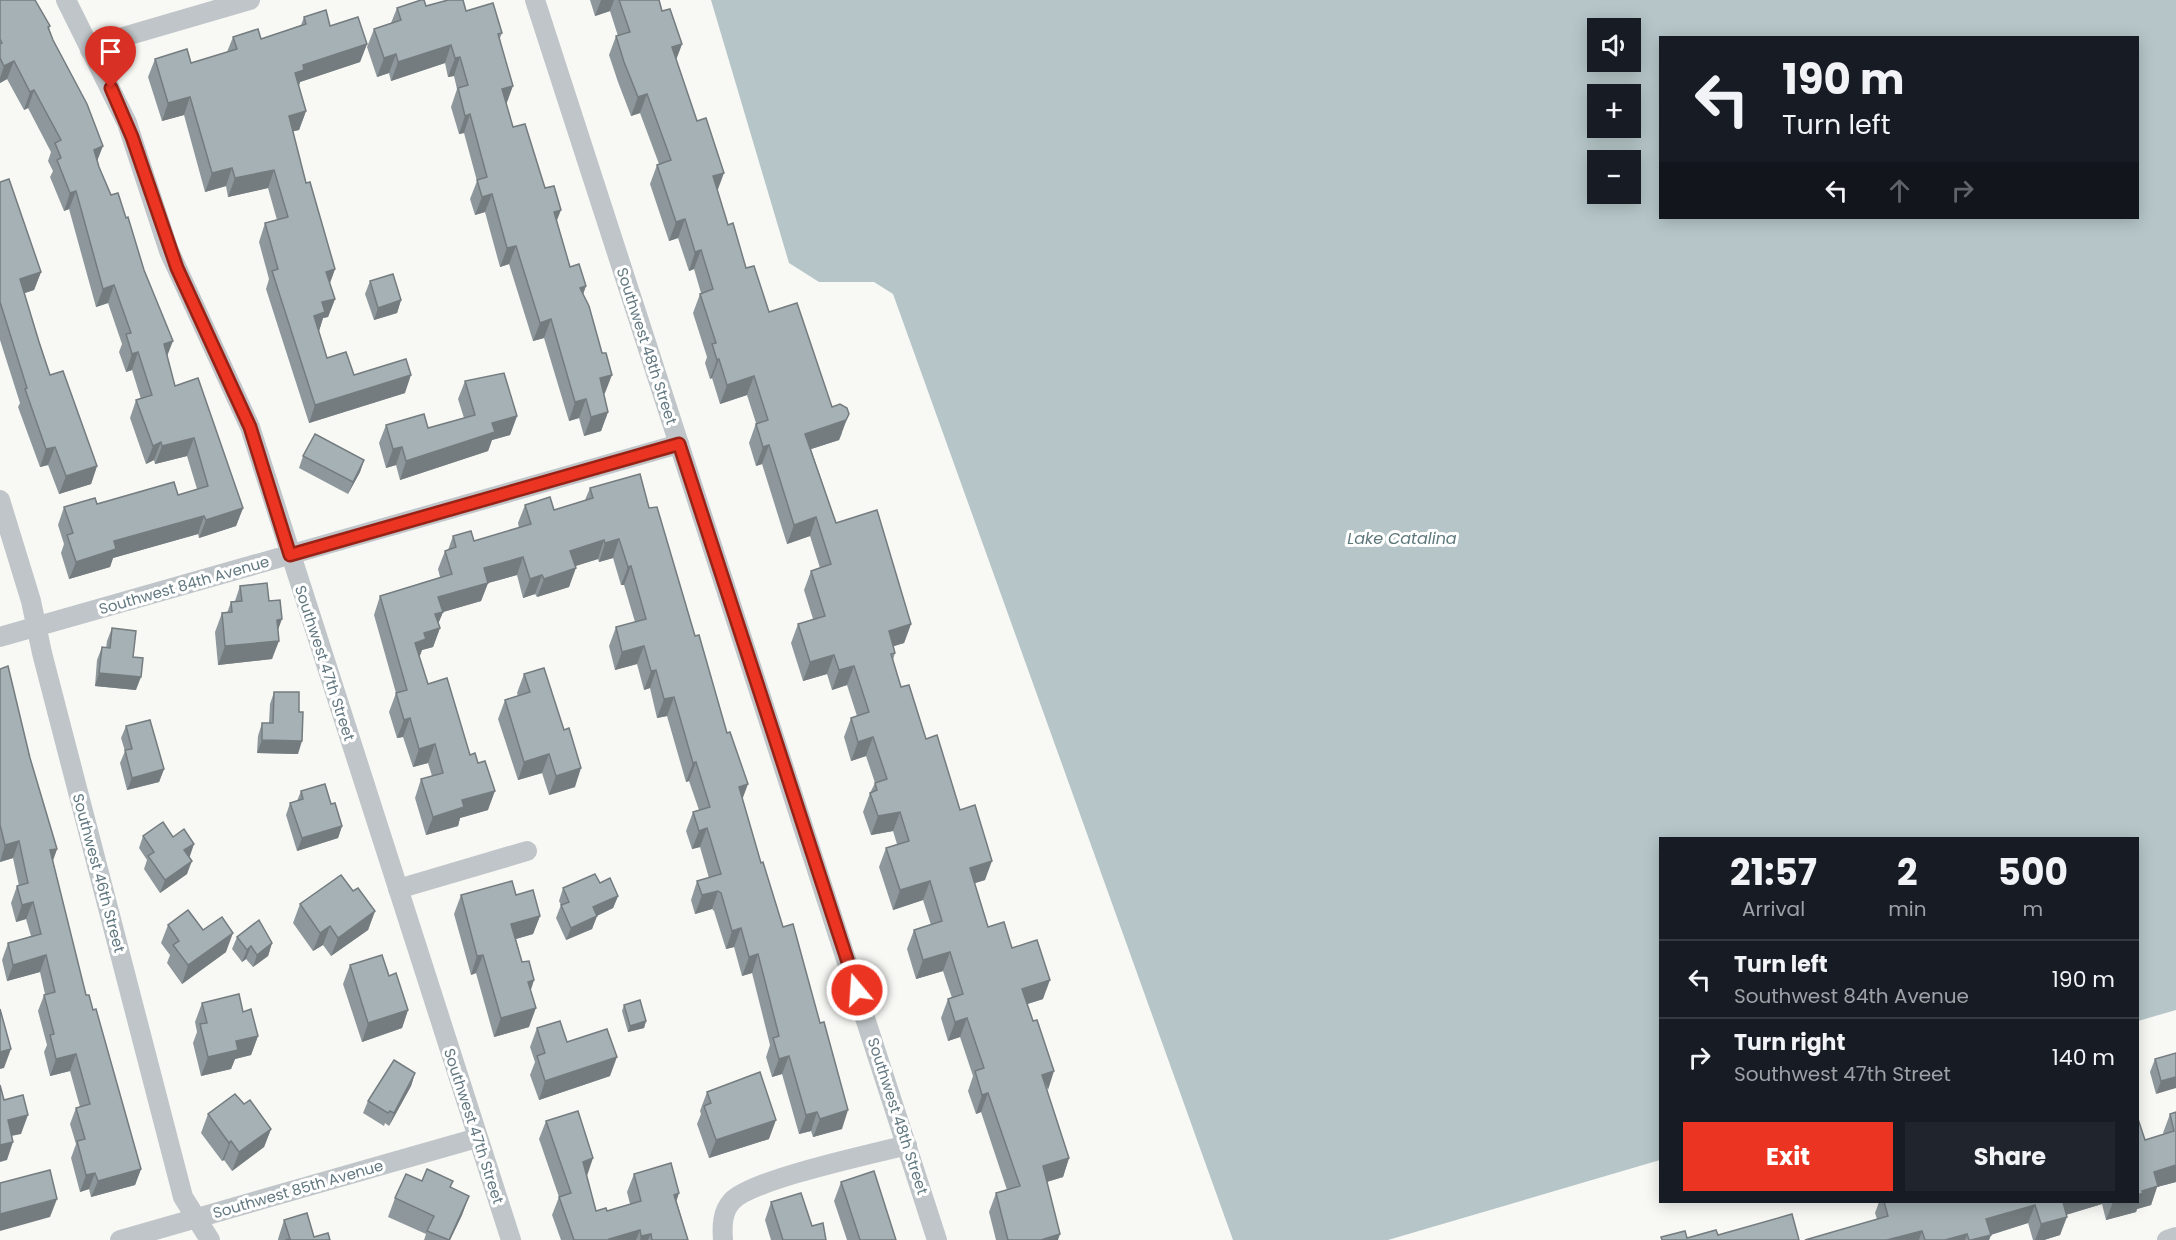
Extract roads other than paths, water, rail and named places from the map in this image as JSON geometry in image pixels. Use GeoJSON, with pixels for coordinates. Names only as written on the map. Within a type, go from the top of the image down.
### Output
{"type":"FeatureCollection","features":[{"type":"Feature","properties":{"kind":"street","name":"Southwest 47th Street"},"geometry":{"type":"LineString","coordinates":[[66,0],[127,123],[156,215],[184,285],[247,417],[511,1240]]}},
{"type":"Feature","properties":{"kind":"street"},"geometry":{"type":"LineString","coordinates":[[90,50],[123,37],[250,0]]}},
{"type":"Feature","properties":{"kind":"street","name":"Southwest 48th Street"},"geometry":{"type":"LineString","coordinates":[[535,0],[937,1240]]}},
{"type":"Feature","properties":{"kind":"street","name":"Southwest 84th Avenue"},"geometry":{"type":"LineString","coordinates":[[0,637],[679,444]]}},
{"type":"Feature","properties":{"kind":"street","name":"Southwest 46th Street"},"geometry":{"type":"LineString","coordinates":[[0,500],[36,627],[183,1197],[210,1240]]}},
{"type":"Feature","properties":{"kind":"street"},"geometry":{"type":"LineString","coordinates":[[398,889],[527,851]]}},
{"type":"Feature","properties":{"kind":"street","name":"Southwest 85th Avenue"},"geometry":{"type":"LineString","coordinates":[[120,1240],[477,1138]]}},
{"type":"Feature","properties":{"kind":"street"},"geometry":{"type":"LineString","coordinates":[[723,1240],[724,1216],[730,1203],[741,1194],[769,1182],[907,1145]]}},
{"type":"Feature","properties":{"kind":"street"},"geometry":{"type":"LineString","coordinates":[[2167,1240],[2176,1238]]}},
{"type":"Feature","properties":{"kind":"water","name":"Lake Catalina"},"geometry":{"type":"Polygon","coordinates":[[[711,0],[2176,0],[2176,1010],[2139,1021],[2139,837],[1659,837],[1659,1160],[1388,1240],[1233,1240],[893,294],[874,282],[819,282],[789,263],[711,0]]]}}]}
